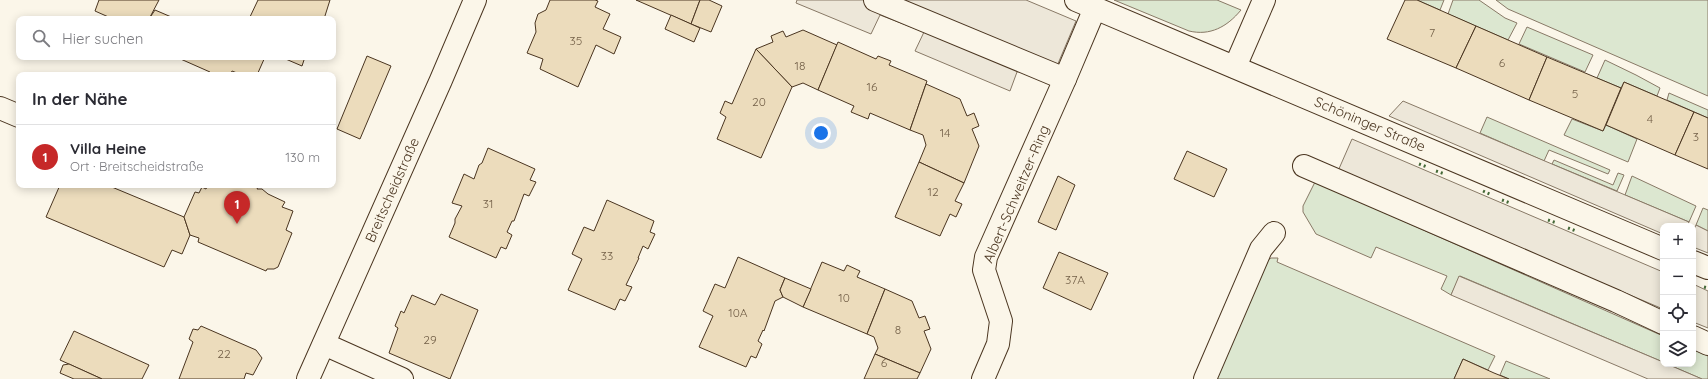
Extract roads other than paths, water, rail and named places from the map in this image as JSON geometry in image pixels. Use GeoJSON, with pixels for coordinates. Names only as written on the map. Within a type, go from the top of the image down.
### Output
{"type":"FeatureCollection","features":[{"type":"Feature","properties":{"kind":"street","name":"Breitscheidstraße"},"geometry":{"type":"LineString","coordinates":[[308,379],[474,0]]}},
{"type":"Feature","properties":{"kind":"street"},"geometry":{"type":"LineString","coordinates":[[875,0],[1065,79]]}},
{"type":"Feature","properties":{"kind":"street"},"geometry":{"type":"LineString","coordinates":[[1235,67],[1264,0]]}},
{"type":"Feature","properties":{"kind":"street","name":"Albert-Schweitzer-Ring"},"geometry":{"type":"LineString","coordinates":[[983,379],[998,344],[1001,321],[984,270],[986,257],[1065,79],[1086,4]]}},
{"type":"Feature","properties":{"kind":"street","name":"Schöninger Straße"},"geometry":{"type":"LineString","coordinates":[[1086,4],[1660,248]]}},
{"type":"Feature","properties":{"kind":"street"},"geometry":{"type":"LineString","coordinates":[[0,108],[16,115]]}},
{"type":"Feature","properties":{"kind":"street"},"geometry":{"type":"LineString","coordinates":[[1304,166],[1616,301],[1660,322]]}},
{"type":"Feature","properties":{"kind":"street"},"geometry":{"type":"LineString","coordinates":[[1205,379],[1261,249],[1274,233]]}},
{"type":"Feature","properties":{"kind":"street"},"geometry":{"type":"LineString","coordinates":[[1696,263],[1708,268]]}},
{"type":"Feature","properties":{"kind":"street"},"geometry":{"type":"LineString","coordinates":[[1696,338],[1708,344]]}},
{"type":"Feature","properties":{"kind":"street"},"geometry":{"type":"LineString","coordinates":[[324,344],[402,379]]}},
{"type":"Feature","properties":{"kind":"place","name":"Villa Heine"},"geometry":{"type":"Point","coordinates":[237,224]}}]}
